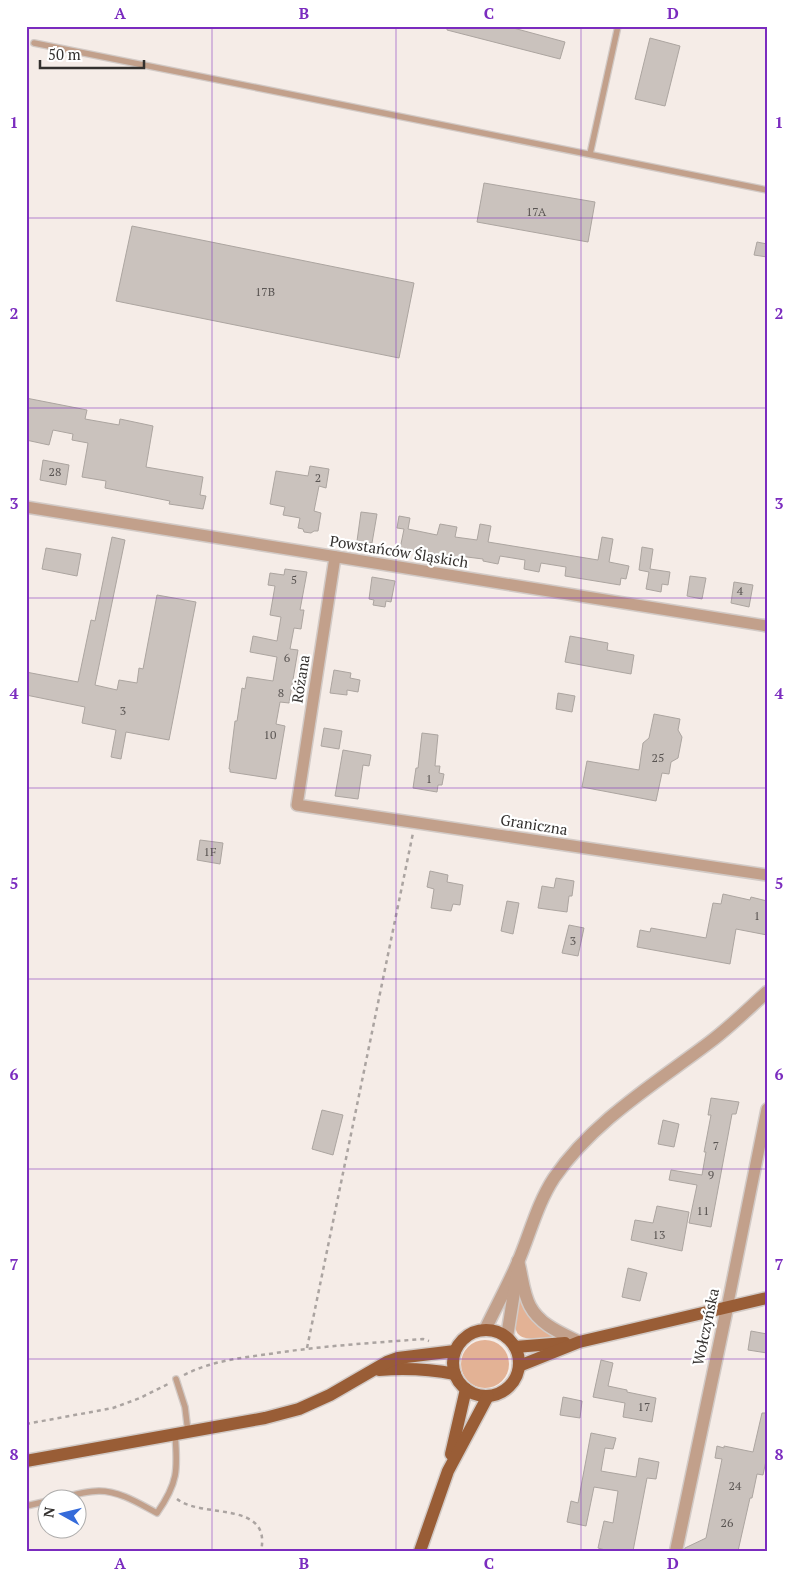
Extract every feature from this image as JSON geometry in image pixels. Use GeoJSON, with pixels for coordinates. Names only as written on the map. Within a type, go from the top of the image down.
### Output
{"type":"FeatureCollection","features":[{"type":"Feature","properties":{"kind":"main road"},"geometry":{"type":"LineString","coordinates":[[519,1366],[580,1342],[767,1298]]}},
{"type":"Feature","properties":{"kind":"main road"},"geometry":{"type":"LineString","coordinates":[[485,1330],[496,1331],[507,1337],[519,1356],[517,1375],[512,1383],[497,1394],[488,1396],[476,1394],[466,1389],[455,1374],[453,1362],[455,1351],[466,1336],[485,1330]]}},
{"type":"Feature","properties":{"kind":"main road"},"geometry":{"type":"LineString","coordinates":[[515,1347],[580,1342]]}},
{"type":"Feature","properties":{"kind":"main road"},"geometry":{"type":"LineString","coordinates":[[26,1461],[265,1418],[298,1409],[330,1395],[398,1358],[455,1351]]}},
{"type":"Feature","properties":{"kind":"main road"},"geometry":{"type":"LineString","coordinates":[[374,1370],[414,1368],[432,1369],[455,1374]]}},
{"type":"Feature","properties":{"kind":"main road"},"geometry":{"type":"LineString","coordinates":[[420,1551],[448,1471],[466,1389]]}},
{"type":"Feature","properties":{"kind":"main road"},"geometry":{"type":"LineString","coordinates":[[448,1471],[488,1396]]}},
{"type":"Feature","properties":{"kind":"street","name":"Powstańców Śląskich"},"geometry":{"type":"LineString","coordinates":[[26,507],[767,626]]}},
{"type":"Feature","properties":{"kind":"street","name":"Różana"},"geometry":{"type":"LineString","coordinates":[[297,805],[335,557]]}},
{"type":"Feature","properties":{"kind":"street","name":"Graniczna"},"geometry":{"type":"LineString","coordinates":[[297,805],[767,875]]}},
{"type":"Feature","properties":{"kind":"street"},"geometry":{"type":"LineString","coordinates":[[485,1330],[518,1261],[538,1207],[554,1178],[590,1137],[634,1098],[712,1040],[767,992]]}},
{"type":"Feature","properties":{"kind":"street","name":"Wołczyńska"},"geometry":{"type":"LineString","coordinates":[[676,1551],[767,1109]]}},
{"type":"Feature","properties":{"kind":"street"},"geometry":{"type":"LineString","coordinates":[[507,1337],[518,1261]]}},
{"type":"Feature","properties":{"kind":"street"},"geometry":{"type":"LineString","coordinates":[[518,1261],[530,1306],[540,1319],[553,1329],[580,1342]]}},
{"type":"Feature","properties":{"kind":"lane"},"geometry":{"type":"LineString","coordinates":[[590,154],[618,26]]}},
{"type":"Feature","properties":{"kind":"lane"},"geometry":{"type":"LineString","coordinates":[[34,43],[767,190]]}},
{"type":"Feature","properties":{"kind":"lane"},"geometry":{"type":"LineString","coordinates":[[176,1379],[185,1407],[188,1432]]}},
{"type":"Feature","properties":{"kind":"lane"},"geometry":{"type":"LineString","coordinates":[[88,1492],[101,1491],[122,1496],[157,1513],[173,1488],[177,1458],[174,1434]]}},
{"type":"Feature","properties":{"kind":"path"},"geometry":{"type":"LineString","coordinates":[[306,1348],[415,822]]}},
{"type":"Feature","properties":{"kind":"path"},"geometry":{"type":"LineString","coordinates":[[26,1424],[113,1408],[140,1398],[199,1368],[222,1361],[306,1348],[423,1339],[434,1344]]}},
{"type":"Feature","properties":{"kind":"path"},"geometry":{"type":"LineString","coordinates":[[173,1488],[178,1500],[191,1506],[244,1516],[254,1520],[261,1534],[261,1551]]}},
{"type":"Feature","properties":{"kind":"shaded area"},"geometry":{"type":"Polygon","coordinates":[[[519,1290],[559,1338],[530,1339],[522,1337],[517,1333],[515,1317],[519,1290]]]}},
{"type":"Feature","properties":{"kind":"shaded area"},"geometry":{"type":"Polygon","coordinates":[[[480,1340],[490,1340],[499,1344],[505,1350],[508,1355],[508,1373],[499,1384],[490,1388],[480,1388],[471,1384],[465,1378],[461,1369],[461,1359],[465,1350],[471,1344],[480,1340]]]}},
{"type":"Feature","properties":{"kind":"building"},"geometry":{"type":"Polygon","coordinates":[[[447,26],[506,26],[565,42],[560,59],[447,30],[447,26]]]}},
{"type":"Feature","properties":{"kind":"building"},"geometry":{"type":"Polygon","coordinates":[[[650,38],[680,46],[665,106],[635,99],[650,38]]]}},
{"type":"Feature","properties":{"kind":"building"},"geometry":{"type":"Polygon","coordinates":[[[484,183],[595,202],[588,242],[477,222],[484,183]]]}},
{"type":"Feature","properties":{"kind":"building"},"geometry":{"type":"Polygon","coordinates":[[[132,226],[414,283],[399,358],[116,301],[132,226]]]}},
{"type":"Feature","properties":{"kind":"building"},"geometry":{"type":"Polygon","coordinates":[[[757,242],[767,244],[767,257],[754,255],[757,242]]]}},
{"type":"Feature","properties":{"kind":"building"},"geometry":{"type":"Polygon","coordinates":[[[26,398],[87,410],[85,419],[119,425],[120,419],[153,426],[146,467],[203,477],[200,495],[206,496],[203,509],[169,504],[170,501],[105,488],[106,481],[82,477],[88,443],[72,440],[73,434],[53,430],[49,445],[26,440],[26,398]]]}},
{"type":"Feature","properties":{"kind":"building"},"geometry":{"type":"Polygon","coordinates":[[[43,460],[69,465],[66,485],[40,480],[43,460]]]}},
{"type":"Feature","properties":{"kind":"building"},"geometry":{"type":"Polygon","coordinates":[[[310,466],[329,469],[326,488],[319,486],[314,511],[321,513],[318,531],[311,533],[304,532],[303,529],[298,528],[300,518],[283,515],[285,507],[270,504],[276,471],[308,476],[310,466]]]}},
{"type":"Feature","properties":{"kind":"building"},"geometry":{"type":"Polygon","coordinates":[[[361,512],[377,514],[372,543],[357,541],[361,512]]]}},
{"type":"Feature","properties":{"kind":"building"},"geometry":{"type":"Polygon","coordinates":[[[399,516],[410,518],[408,529],[437,535],[440,524],[457,527],[455,537],[477,540],[480,524],[491,526],[488,542],[598,560],[602,537],[613,539],[609,562],[629,566],[626,579],[621,578],[620,585],[565,576],[566,567],[541,563],[539,572],[524,569],[525,560],[500,556],[498,564],[483,561],[483,559],[459,556],[459,558],[400,549],[404,529],[397,528],[399,516]]]}},
{"type":"Feature","properties":{"kind":"building"},"geometry":{"type":"Polygon","coordinates":[[[112,537],[125,540],[95,685],[117,690],[119,680],[137,683],[139,668],[143,669],[157,595],[196,602],[169,740],[126,732],[121,759],[111,757],[116,730],[82,723],[85,707],[26,695],[26,672],[78,682],[91,620],[95,621],[112,537]]]}},
{"type":"Feature","properties":{"kind":"building"},"geometry":{"type":"Polygon","coordinates":[[[642,547],[653,549],[650,569],[670,572],[668,585],[662,584],[661,592],[646,589],[649,572],[639,570],[642,547]]]}},
{"type":"Feature","properties":{"kind":"building"},"geometry":{"type":"Polygon","coordinates":[[[46,548],[81,554],[77,576],[42,569],[46,548]]]}},
{"type":"Feature","properties":{"kind":"building"},"geometry":{"type":"Polygon","coordinates":[[[285,569],[307,572],[300,610],[304,610],[301,629],[294,628],[290,649],[298,650],[289,703],[280,702],[276,724],[285,726],[276,779],[230,772],[235,721],[237,721],[242,688],[245,689],[247,677],[273,681],[277,657],[250,652],[253,636],[277,641],[281,617],[270,615],[275,586],[268,585],[270,573],[284,575],[285,569]]]}},
{"type":"Feature","properties":{"kind":"building"},"geometry":{"type":"Polygon","coordinates":[[[690,576],[706,578],[702,599],[687,596],[690,576]]]}},
{"type":"Feature","properties":{"kind":"building"},"geometry":{"type":"Polygon","coordinates":[[[372,577],[395,581],[391,602],[386,601],[385,607],[373,605],[374,600],[369,599],[372,577]]]}},
{"type":"Feature","properties":{"kind":"building"},"geometry":{"type":"Polygon","coordinates":[[[734,582],[753,585],[749,607],[731,603],[734,582]]]}},
{"type":"Feature","properties":{"kind":"building"},"geometry":{"type":"Polygon","coordinates":[[[570,636],[608,643],[607,650],[634,655],[631,674],[565,662],[570,636]]]}},
{"type":"Feature","properties":{"kind":"building"},"geometry":{"type":"Polygon","coordinates":[[[334,670],[351,673],[350,678],[360,680],[358,692],[347,690],[347,695],[330,693],[334,670]]]}},
{"type":"Feature","properties":{"kind":"building"},"geometry":{"type":"Polygon","coordinates":[[[558,693],[575,696],[572,712],[556,709],[558,693]]]}},
{"type":"Feature","properties":{"kind":"building"},"geometry":{"type":"Polygon","coordinates":[[[654,714],[680,719],[678,730],[682,737],[678,758],[671,762],[669,774],[662,773],[656,801],[582,787],[587,761],[639,770],[643,743],[649,738],[654,714]]]}},
{"type":"Feature","properties":{"kind":"building"},"geometry":{"type":"Polygon","coordinates":[[[324,728],[342,731],[339,749],[321,746],[324,728]]]}},
{"type":"Feature","properties":{"kind":"building"},"geometry":{"type":"Polygon","coordinates":[[[422,733],[438,735],[435,766],[440,766],[439,773],[444,774],[442,785],[438,785],[437,792],[413,788],[416,768],[418,768],[422,733]]]}},
{"type":"Feature","properties":{"kind":"building"},"geometry":{"type":"Polygon","coordinates":[[[343,750],[371,755],[369,766],[363,765],[358,799],[335,796],[343,750]]]}},
{"type":"Feature","properties":{"kind":"building"},"geometry":{"type":"Polygon","coordinates":[[[200,840],[223,843],[220,864],[197,860],[200,840]]]}},
{"type":"Feature","properties":{"kind":"building"},"geometry":{"type":"Polygon","coordinates":[[[430,871],[448,875],[447,882],[463,885],[460,905],[453,904],[451,911],[431,908],[434,889],[427,887],[430,871]]]}},
{"type":"Feature","properties":{"kind":"building"},"geometry":{"type":"Polygon","coordinates":[[[556,878],[574,881],[572,896],[569,896],[567,912],[538,908],[542,886],[554,888],[556,878]]]}},
{"type":"Feature","properties":{"kind":"building"},"geometry":{"type":"Polygon","coordinates":[[[723,894],[750,900],[751,897],[767,901],[767,935],[736,929],[730,964],[637,947],[640,930],[650,932],[651,928],[706,938],[713,903],[721,904],[723,894]]]}},
{"type":"Feature","properties":{"kind":"building"},"geometry":{"type":"Polygon","coordinates":[[[507,901],[519,903],[513,934],[501,931],[507,901]]]}},
{"type":"Feature","properties":{"kind":"building"},"geometry":{"type":"Polygon","coordinates":[[[569,925],[584,928],[578,956],[562,953],[569,925]]]}},
{"type":"Feature","properties":{"kind":"building"},"geometry":{"type":"Polygon","coordinates":[[[711,1098],[739,1102],[736,1114],[732,1114],[711,1227],[689,1223],[697,1185],[669,1180],[671,1170],[702,1175],[711,1115],[708,1115],[711,1098]]]}},
{"type":"Feature","properties":{"kind":"building"},"geometry":{"type":"Polygon","coordinates":[[[322,1110],[343,1115],[333,1155],[312,1149],[322,1110]]]}},
{"type":"Feature","properties":{"kind":"building"},"geometry":{"type":"Polygon","coordinates":[[[663,1120],[679,1124],[674,1147],[658,1144],[663,1120]]]}},
{"type":"Feature","properties":{"kind":"building"},"geometry":{"type":"Polygon","coordinates":[[[657,1206],[689,1212],[682,1251],[631,1240],[635,1220],[653,1223],[657,1206]]]}},
{"type":"Feature","properties":{"kind":"building"},"geometry":{"type":"Polygon","coordinates":[[[628,1268],[647,1273],[640,1301],[622,1297],[628,1268]]]}},
{"type":"Feature","properties":{"kind":"building"},"geometry":{"type":"Polygon","coordinates":[[[751,1331],[767,1334],[767,1353],[748,1350],[751,1331]]]}},
{"type":"Feature","properties":{"kind":"building"},"geometry":{"type":"Polygon","coordinates":[[[601,1360],[613,1363],[608,1386],[656,1398],[652,1422],[623,1417],[625,1403],[593,1397],[601,1360]]]}},
{"type":"Feature","properties":{"kind":"building"},"geometry":{"type":"Polygon","coordinates":[[[563,1397],[582,1401],[580,1418],[560,1415],[563,1397]]]}},
{"type":"Feature","properties":{"kind":"building"},"geometry":{"type":"Polygon","coordinates":[[[762,1413],[767,1413],[767,1456],[763,1475],[757,1474],[738,1551],[684,1551],[685,1548],[706,1538],[722,1459],[715,1458],[717,1446],[753,1452],[762,1413]]]}},
{"type":"Feature","properties":{"kind":"building"},"geometry":{"type":"Polygon","coordinates":[[[591,1433],[616,1438],[613,1449],[605,1448],[601,1471],[636,1477],[639,1458],[659,1462],[656,1479],[647,1478],[633,1551],[609,1551],[598,1548],[604,1521],[613,1523],[618,1491],[594,1487],[586,1526],[567,1522],[571,1501],[578,1503],[591,1433]]]}}]}
